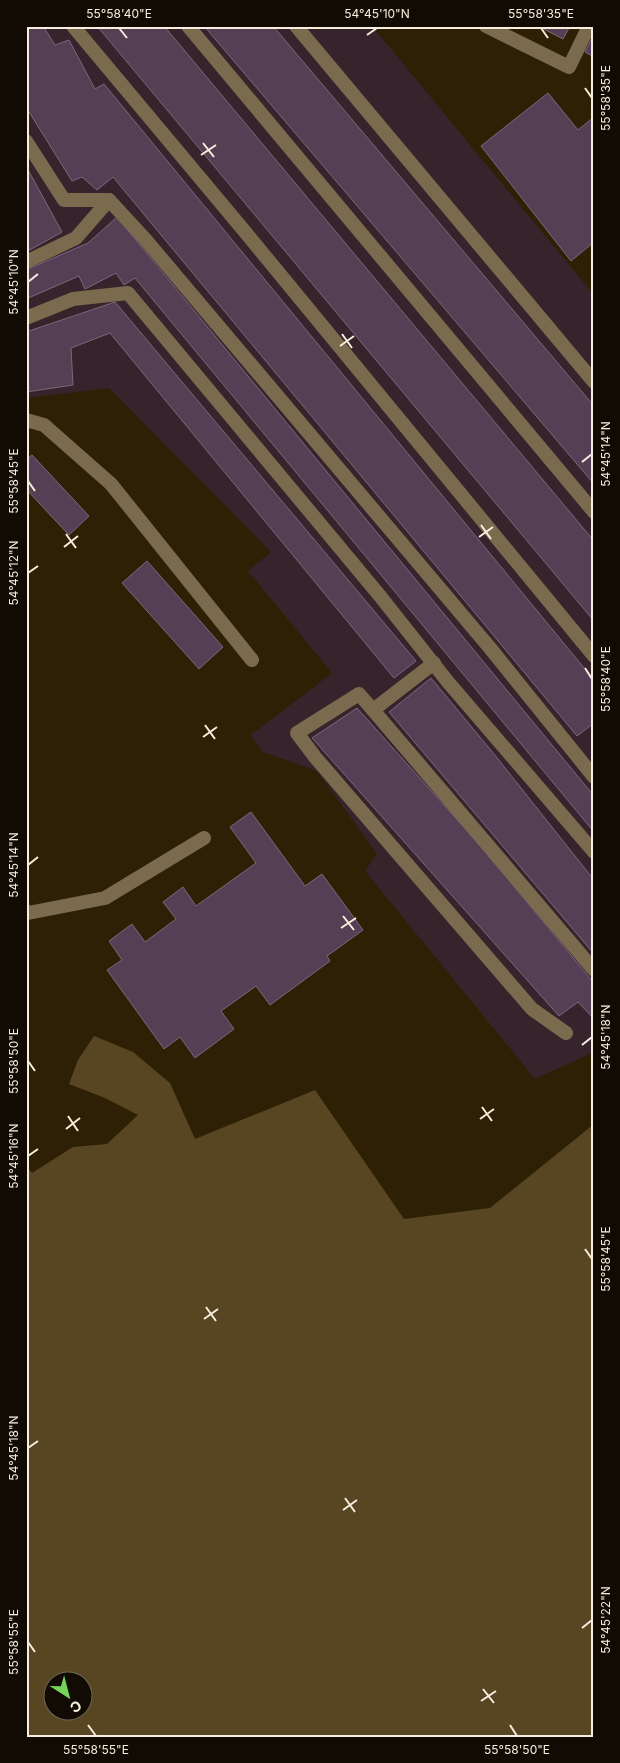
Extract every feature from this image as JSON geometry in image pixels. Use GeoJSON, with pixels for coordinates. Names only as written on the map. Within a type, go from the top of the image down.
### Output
{"type":"FeatureCollection","features":[{"type":"Feature","properties":{"kind":"lane"},"geometry":{"type":"LineString","coordinates":[[73,26],[246,232],[594,656]]}},
{"type":"Feature","properties":{"kind":"lane"},"geometry":{"type":"LineString","coordinates":[[188,26],[594,512]]}},
{"type":"Feature","properties":{"kind":"lane"},"geometry":{"type":"LineString","coordinates":[[296,26],[594,382]]}},
{"type":"Feature","properties":{"kind":"lane"},"geometry":{"type":"LineString","coordinates":[[486,26],[568,67],[589,26]]}},
{"type":"Feature","properties":{"kind":"lane"},"geometry":{"type":"LineString","coordinates":[[26,141],[64,200],[109,200],[145,239],[490,648],[594,777]]}},
{"type":"Feature","properties":{"kind":"lane"},"geometry":{"type":"LineString","coordinates":[[26,262],[76,238],[109,200]]}},
{"type":"Feature","properties":{"kind":"lane"},"geometry":{"type":"LineString","coordinates":[[26,318],[73,299],[128,293],[434,663],[594,852]]}},
{"type":"Feature","properties":{"kind":"lane"},"geometry":{"type":"LineString","coordinates":[[26,420],[44,425],[111,484],[252,660]]}},
{"type":"Feature","properties":{"kind":"lane"},"geometry":{"type":"LineString","coordinates":[[373,710],[434,663]]}},
{"type":"Feature","properties":{"kind":"lane"},"geometry":{"type":"LineString","coordinates":[[566,1033],[532,1009],[321,765],[297,733],[359,694],[594,970]]}},
{"type":"Feature","properties":{"kind":"lane"},"geometry":{"type":"LineString","coordinates":[[26,912],[104,898],[204,838]]}},
{"type":"Feature","properties":{"kind":"shaded area"},"geometry":{"type":"Polygon","coordinates":[[[26,26],[372,26],[594,295],[594,1052],[535,1079],[365,871],[377,854],[317,771],[263,752],[251,735],[332,673],[248,571],[271,552],[109,388],[26,398],[26,26]]]}},
{"type":"Feature","properties":{"kind":"shaded area"},"geometry":{"type":"Polygon","coordinates":[[[94,1036],[133,1052],[170,1083],[195,1139],[315,1090],[404,1219],[490,1208],[594,1124],[594,1737],[26,1737],[26,1166],[32,1173],[73,1147],[107,1144],[138,1115],[105,1098],[69,1084],[78,1060],[94,1036]]]}},
{"type":"Feature","properties":{"kind":"building"},"geometry":{"type":"Polygon","coordinates":[[[26,26],[43,26],[55,45],[69,40],[95,89],[104,84],[594,680],[594,723],[577,736],[113,177],[97,190],[82,177],[72,181],[26,107],[26,26]]]}},
{"type":"Feature","properties":{"kind":"building"},"geometry":{"type":"Polygon","coordinates":[[[97,26],[164,26],[594,541],[594,621],[97,26]]]}},
{"type":"Feature","properties":{"kind":"building"},"geometry":{"type":"Polygon","coordinates":[[[204,26],[273,26],[594,406],[594,484],[204,26]]]}},
{"type":"Feature","properties":{"kind":"building"},"geometry":{"type":"Polygon","coordinates":[[[538,26],[570,26],[563,39],[538,26]]]}},
{"type":"Feature","properties":{"kind":"building"},"geometry":{"type":"Polygon","coordinates":[[[594,34],[594,57],[585,52],[594,34]]]}},
{"type":"Feature","properties":{"kind":"building"},"geometry":{"type":"Polygon","coordinates":[[[548,93],[578,130],[594,117],[594,242],[571,261],[481,146],[548,93]]]}},
{"type":"Feature","properties":{"kind":"building"},"geometry":{"type":"Polygon","coordinates":[[[26,166],[62,232],[26,252],[26,166]]]}},
{"type":"Feature","properties":{"kind":"building"},"geometry":{"type":"Polygon","coordinates":[[[117,217],[594,796],[594,832],[135,278],[124,285],[116,273],[85,289],[79,276],[26,299],[26,270],[88,243],[117,217]]]}},
{"type":"Feature","properties":{"kind":"building"},"geometry":{"type":"Polygon","coordinates":[[[115,302],[416,661],[394,678],[110,333],[71,348],[73,385],[26,392],[26,332],[115,302]]]}},
{"type":"Feature","properties":{"kind":"building"},"geometry":{"type":"Polygon","coordinates":[[[32,455],[89,516],[69,535],[26,489],[26,460],[32,455]]]}},
{"type":"Feature","properties":{"kind":"building"},"geometry":{"type":"Polygon","coordinates":[[[147,561],[223,647],[199,669],[122,583],[147,561]]]}},
{"type":"Feature","properties":{"kind":"building"},"geometry":{"type":"Polygon","coordinates":[[[431,678],[594,880],[594,954],[389,712],[431,678]]]}},
{"type":"Feature","properties":{"kind":"building"},"geometry":{"type":"Polygon","coordinates":[[[357,708],[478,843],[594,983],[594,1019],[578,1002],[559,1016],[312,738],[357,708]]]}},
{"type":"Feature","properties":{"kind":"building"},"geometry":{"type":"Polygon","coordinates":[[[251,812],[305,886],[322,874],[363,930],[327,956],[330,961],[270,1005],[256,986],[221,1011],[234,1029],[195,1058],[180,1037],[164,1049],[107,970],[122,960],[109,941],[132,924],[145,942],[176,919],[163,902],[183,887],[196,906],[256,863],[230,827],[251,812]]]}}]}
